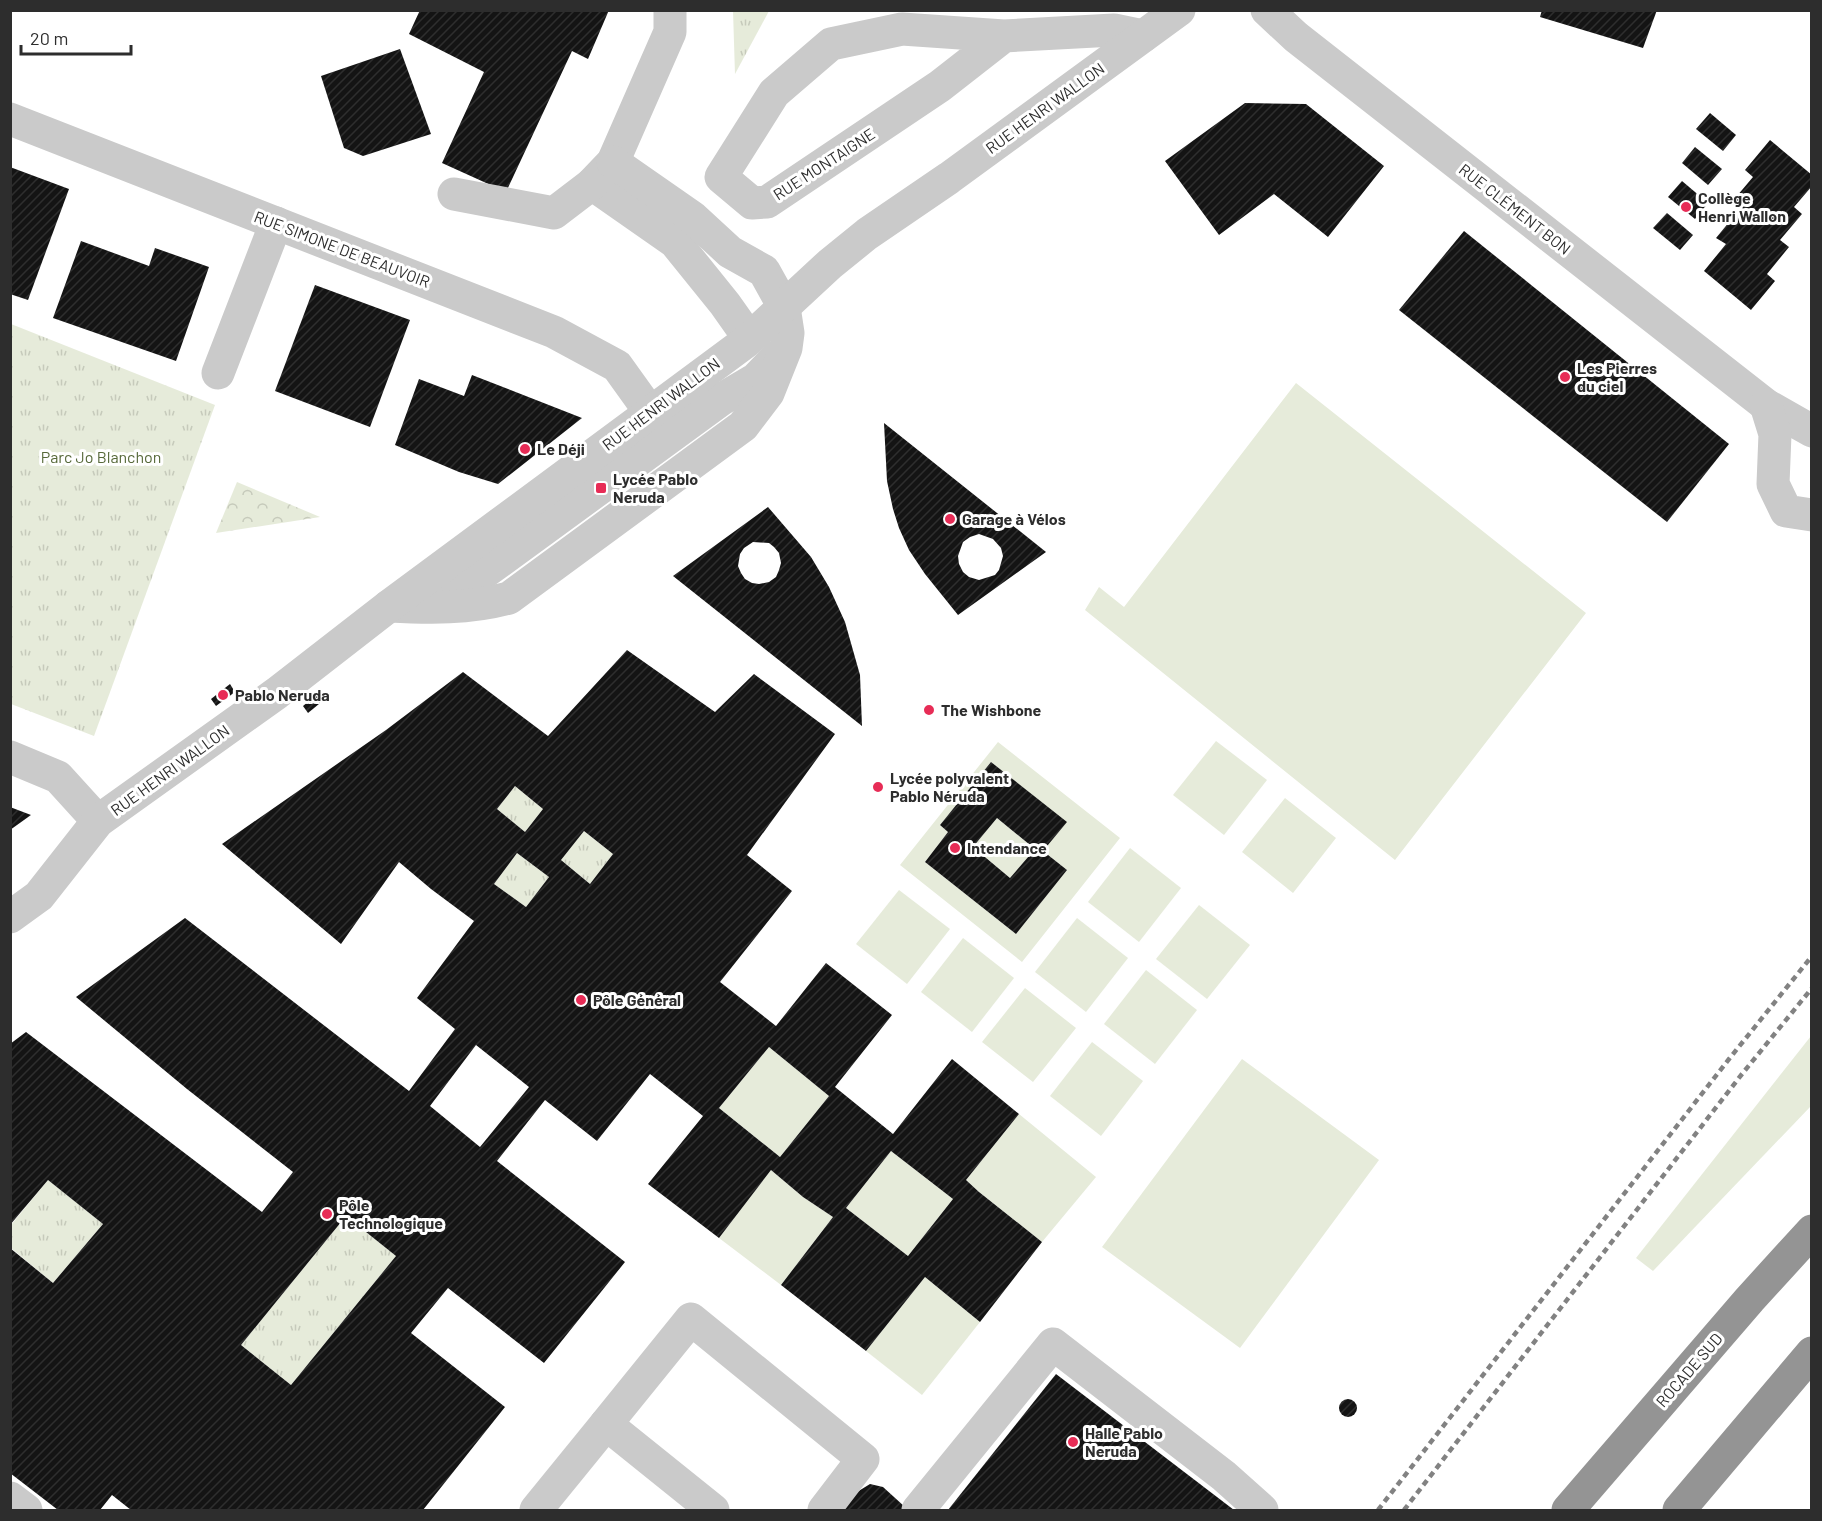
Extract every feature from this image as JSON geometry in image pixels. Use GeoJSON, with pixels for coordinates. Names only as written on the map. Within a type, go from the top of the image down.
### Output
{"type":"FeatureCollection","features":[{"type":"Feature","properties":{"kind":"highway","name":"ROCADE SUD"},"geometry":{"type":"LineString","coordinates":[[1568,1510],[1750,1299],[1812,1231]]}},
{"type":"Feature","properties":{"kind":"highway"},"geometry":{"type":"LineString","coordinates":[[1679,1510],[1812,1353]]}},
{"type":"Feature","properties":{"kind":"street"},"geometry":{"type":"LineString","coordinates":[[454,194],[554,213],[603,173],[670,32],[670,10]]}},
{"type":"Feature","properties":{"kind":"street","name":"RUE HENRI WALLON"},"geometry":{"type":"LineString","coordinates":[[10,917],[39,896],[98,821],[277,693],[389,606],[749,338],[830,264],[867,234],[949,178],[1179,10]]}},
{"type":"Feature","properties":{"kind":"street","name":"RUE CLÉMENT BON"},"geometry":{"type":"LineString","coordinates":[[1267,10],[1296,37],[1766,405],[1812,431]]}},
{"type":"Feature","properties":{"kind":"street","name":"RUE MONTAIGNE"},"geometry":{"type":"LineString","coordinates":[[1004,36],[922,99],[767,202],[752,203],[721,177],[774,93],[831,44],[903,29],[1004,36],[1114,30],[1143,36]]}},
{"type":"Feature","properties":{"kind":"street","name":"RUE SIMONE DE BEAUVOIR"},"geometry":{"type":"LineString","coordinates":[[10,119],[554,332],[617,366],[650,412]]}},
{"type":"Feature","properties":{"kind":"street"},"geometry":{"type":"LineString","coordinates":[[389,606],[433,608],[490,603],[509,598],[743,426],[768,393],[786,348],[788,333],[784,307],[764,271],[730,252],[692,218],[603,173]]}},
{"type":"Feature","properties":{"kind":"street"},"geometry":{"type":"LineString","coordinates":[[603,173],[675,242],[749,338]]}},
{"type":"Feature","properties":{"kind":"street"},"geometry":{"type":"LineString","coordinates":[[218,373],[276,223]]}},
{"type":"Feature","properties":{"kind":"street"},"geometry":{"type":"LineString","coordinates":[[1766,405],[1775,434],[1773,484],[1786,511],[1812,515]]}},
{"type":"Feature","properties":{"kind":"street"},"geometry":{"type":"LineString","coordinates":[[10,757],[58,777],[98,821]]}},
{"type":"Feature","properties":{"kind":"street"},"geometry":{"type":"LineString","coordinates":[[536,1510],[691,1319],[863,1459],[824,1510]]}},
{"type":"Feature","properties":{"kind":"street"},"geometry":{"type":"LineString","coordinates":[[918,1510],[1053,1344],[1224,1476],[1262,1510]]}},
{"type":"Feature","properties":{"kind":"street"},"geometry":{"type":"LineString","coordinates":[[606,1424],[713,1510]]}},
{"type":"Feature","properties":{"kind":"street"},"geometry":{"type":"LineString","coordinates":[[10,1498],[26,1510]]}},
{"type":"Feature","properties":{"kind":"green space"},"geometry":{"type":"Polygon","coordinates":[[[733,11],[769,11],[735,74],[733,11]]]}},
{"type":"Feature","properties":{"kind":"green space","name":"Parc Jo Blanchon"},"geometry":{"type":"Polygon","coordinates":[[[11,324],[215,405],[94,736],[11,704],[11,324]]]}},
{"type":"Feature","properties":{"kind":"green space"},"geometry":{"type":"Polygon","coordinates":[[[1296,383],[1586,613],[1395,860],[1085,610],[1099,587],[1124,607],[1296,383]]]}},
{"type":"Feature","properties":{"kind":"green space"},"geometry":{"type":"Polygon","coordinates":[[[237,482],[320,517],[216,533],[237,482]]]}},
{"type":"Feature","properties":{"kind":"green space"},"geometry":{"type":"Polygon","coordinates":[[[1216,741],[1267,780],[1224,835],[1173,795],[1216,741]]]}},
{"type":"Feature","properties":{"kind":"green space"},"geometry":{"type":"Polygon","coordinates":[[[998,742],[1120,838],[1022,962],[900,865],[998,742]],[[991,762],[940,825],[948,832],[925,862],[1016,934],[1067,870],[1043,851],[1066,822],[991,762]]]}},
{"type":"Feature","properties":{"kind":"green space"},"geometry":{"type":"Polygon","coordinates":[[[515,786],[543,809],[525,832],[497,809],[515,786]]]}},
{"type":"Feature","properties":{"kind":"green space"},"geometry":{"type":"Polygon","coordinates":[[[1285,798],[1336,838],[1293,893],[1242,852],[1285,798]]]}},
{"type":"Feature","properties":{"kind":"green space"},"geometry":{"type":"Polygon","coordinates":[[[997,818],[1035,849],[1010,878],[973,847],[997,818]]]}},
{"type":"Feature","properties":{"kind":"green space"},"geometry":{"type":"Polygon","coordinates":[[[584,831],[613,854],[590,884],[561,860],[584,831]]]}},
{"type":"Feature","properties":{"kind":"green space"},"geometry":{"type":"Polygon","coordinates":[[[1130,848],[1181,888],[1139,942],[1088,902],[1130,848]]]}},
{"type":"Feature","properties":{"kind":"green space"},"geometry":{"type":"Polygon","coordinates":[[[517,853],[549,877],[526,907],[494,884],[517,853]]]}},
{"type":"Feature","properties":{"kind":"green space"},"geometry":{"type":"Polygon","coordinates":[[[899,890],[950,929],[907,984],[856,944],[899,890]]]}},
{"type":"Feature","properties":{"kind":"green space"},"geometry":{"type":"Polygon","coordinates":[[[1199,905],[1250,945],[1207,999],[1156,959],[1199,905]]]}},
{"type":"Feature","properties":{"kind":"green space"},"geometry":{"type":"Polygon","coordinates":[[[1077,918],[1128,958],[1086,1012],[1035,972],[1077,918]]]}},
{"type":"Feature","properties":{"kind":"green space"},"geometry":{"type":"Polygon","coordinates":[[[963,938],[1014,978],[972,1032],[921,992],[963,938]]]}},
{"type":"Feature","properties":{"kind":"green space"},"geometry":{"type":"Polygon","coordinates":[[[1146,970],[1197,1010],[1155,1064],[1104,1024],[1146,970]]]}},
{"type":"Feature","properties":{"kind":"green space"},"geometry":{"type":"Polygon","coordinates":[[[1025,988],[1076,1028],[1033,1082],[982,1042],[1025,988]]]}},
{"type":"Feature","properties":{"kind":"green space"},"geometry":{"type":"Polygon","coordinates":[[[1811,1036],[1811,1106],[1653,1271],[1636,1258],[1811,1036]]]}},
{"type":"Feature","properties":{"kind":"green space"},"geometry":{"type":"Polygon","coordinates":[[[1092,1042],[1143,1081],[1101,1136],[1050,1096],[1092,1042]]]}},
{"type":"Feature","properties":{"kind":"green space"},"geometry":{"type":"Polygon","coordinates":[[[769,1047],[829,1096],[780,1157],[719,1108],[769,1047]]]}},
{"type":"Feature","properties":{"kind":"green space"},"geometry":{"type":"Polygon","coordinates":[[[1242,1059],[1379,1160],[1240,1348],[1102,1247],[1242,1059]]]}},
{"type":"Feature","properties":{"kind":"green space"},"geometry":{"type":"Polygon","coordinates":[[[1019,1114],[1096,1177],[1042,1242],[966,1180],[1019,1114]]]}},
{"type":"Feature","properties":{"kind":"green space"},"geometry":{"type":"Polygon","coordinates":[[[891,1151],[953,1199],[908,1256],[846,1208],[891,1151]]]}},
{"type":"Feature","properties":{"kind":"green space"},"geometry":{"type":"Polygon","coordinates":[[[771,1170],[803,1197],[833,1217],[781,1285],[719,1238],[771,1170]]]}},
{"type":"Feature","properties":{"kind":"green space"},"geometry":{"type":"Polygon","coordinates":[[[48,1180],[103,1224],[53,1283],[11,1248],[11,1225],[48,1180]]]}},
{"type":"Feature","properties":{"kind":"green space"},"geometry":{"type":"Polygon","coordinates":[[[346,1216],[396,1256],[291,1385],[241,1345],[346,1216]]]}},
{"type":"Feature","properties":{"kind":"green space"},"geometry":{"type":"Polygon","coordinates":[[[925,1277],[980,1322],[922,1395],[866,1351],[925,1277]]]}},
{"type":"Feature","properties":{"kind":"building"},"geometry":{"type":"Polygon","coordinates":[[[420,10],[609,10],[588,59],[572,51],[506,192],[442,163],[484,72],[409,34],[420,10]]]}},
{"type":"Feature","properties":{"kind":"building"},"geometry":{"type":"Polygon","coordinates":[[[1542,10],[1657,10],[1643,48],[1540,17],[1542,10]]]}},
{"type":"Feature","properties":{"kind":"building"},"geometry":{"type":"Polygon","coordinates":[[[400,49],[431,134],[363,156],[344,148],[321,76],[400,49]]]}},
{"type":"Feature","properties":{"kind":"building"},"geometry":{"type":"Polygon","coordinates":[[[1245,103],[1306,104],[1384,166],[1328,237],[1274,194],[1219,235],[1165,161],[1245,103]]]}},
{"type":"Feature","properties":{"kind":"building"},"geometry":{"type":"Polygon","coordinates":[[[1710,113],[1736,135],[1723,151],[1696,129],[1710,113]]]}},
{"type":"Feature","properties":{"kind":"building"},"geometry":{"type":"Polygon","coordinates":[[[1770,140],[1812,175],[1812,186],[1794,207],[1802,214],[1780,240],[1789,247],[1767,274],[1775,281],[1751,310],[1704,271],[1726,244],[1716,238],[1739,210],[1731,203],[1753,177],[1745,170],[1770,140]]]}},
{"type":"Feature","properties":{"kind":"building"},"geometry":{"type":"Polygon","coordinates":[[[1695,147],[1722,169],[1708,185],[1682,163],[1695,147]]]}},
{"type":"Feature","properties":{"kind":"building"},"geometry":{"type":"Polygon","coordinates":[[[10,167],[69,189],[28,300],[10,294],[10,167]]]}},
{"type":"Feature","properties":{"kind":"building"},"geometry":{"type":"Polygon","coordinates":[[[1682,181],[1708,203],[1695,219],[1668,197],[1682,181]]]}},
{"type":"Feature","properties":{"kind":"building"},"geometry":{"type":"Polygon","coordinates":[[[1667,213],[1693,235],[1680,250],[1653,228],[1667,213]]]}},
{"type":"Feature","properties":{"kind":"building","name":"Les Pierres du ciel"},"geometry":{"type":"Polygon","coordinates":[[[1464,231],[1729,444],[1667,522],[1399,310],[1464,231]]]}},
{"type":"Feature","properties":{"kind":"building"},"geometry":{"type":"Polygon","coordinates":[[[81,241],[149,266],[155,248],[209,267],[176,361],[53,318],[81,241]]]}},
{"type":"Feature","properties":{"kind":"building"},"geometry":{"type":"Polygon","coordinates":[[[315,285],[410,320],[370,427],[275,391],[315,285]]]}},
{"type":"Feature","properties":{"kind":"building"},"geometry":{"type":"Polygon","coordinates":[[[472,375],[582,418],[498,484],[459,472],[395,445],[419,379],[464,396],[472,375]]]}},
{"type":"Feature","properties":{"kind":"building","name":"Garage à Vélos"},"geometry":{"type":"Polygon","coordinates":[[[884,423],[1046,552],[958,615],[909,550],[899,528],[887,481],[884,423]],[[979,534],[963,542],[958,556],[959,564],[969,577],[979,580],[995,575],[999,570],[1003,556],[1001,548],[993,539],[979,534]]]}},
{"type":"Feature","properties":{"kind":"building"},"geometry":{"type":"Polygon","coordinates":[[[768,507],[811,557],[829,587],[845,622],[860,675],[862,726],[673,576],[768,507]],[[753,542],[740,554],[738,566],[745,579],[752,583],[769,582],[776,577],[779,570],[781,563],[779,553],[769,543],[753,542]]]}},
{"type":"Feature","properties":{"kind":"building"},"geometry":{"type":"Polygon","coordinates":[[[627,650],[715,712],[754,674],[835,734],[747,855],[792,891],[720,982],[776,1026],[826,963],[892,1015],[835,1087],[893,1134],[952,1059],[1019,1114],[966,1180],[1042,1242],[980,1322],[925,1277],[866,1351],[781,1285],[833,1217],[803,1197],[771,1170],[719,1238],[648,1184],[703,1116],[650,1074],[597,1141],[545,1100],[497,1161],[625,1262],[544,1363],[448,1288],[411,1333],[505,1407],[423,1510],[131,1510],[112,1495],[100,1510],[58,1510],[10,1473],[10,1248],[53,1283],[103,1224],[48,1180],[10,1225],[10,1044],[26,1032],[262,1212],[293,1172],[187,1089],[76,997],[185,918],[409,1091],[455,1029],[417,998],[474,921],[399,862],[341,944],[222,844],[386,730],[463,672],[548,736],[627,650]],[[515,786],[497,809],[525,832],[543,809],[515,786]],[[584,831],[561,860],[590,884],[613,854],[584,831]],[[517,853],[494,884],[526,907],[549,877],[517,853]],[[476,1045],[430,1106],[480,1147],[529,1087],[476,1045]],[[769,1047],[719,1108],[780,1157],[829,1096],[769,1047]],[[891,1151],[846,1208],[908,1256],[953,1199],[891,1151]],[[346,1216],[241,1345],[291,1385],[396,1256],[346,1216]]]}},
{"type":"Feature","properties":{"kind":"building","name":"Pablo Neruda"},"geometry":{"type":"Polygon","coordinates":[[[230,684],[235,692],[216,706],[211,699],[230,684]]]}},
{"type":"Feature","properties":{"kind":"building","name":"Pablo Neruda"},"geometry":{"type":"Polygon","coordinates":[[[320,692],[325,699],[308,713],[303,706],[320,692]]]}},
{"type":"Feature","properties":{"kind":"building","name":"Intendance"},"geometry":{"type":"Polygon","coordinates":[[[991,762],[1067,822],[1043,851],[1067,870],[1016,934],[925,862],[948,832],[940,825],[991,762]],[[997,818],[973,847],[1010,878],[1035,849],[997,818]]]}},
{"type":"Feature","properties":{"kind":"building"},"geometry":{"type":"Polygon","coordinates":[[[10,807],[31,815],[10,830],[10,807]]]}},
{"type":"Feature","properties":{"kind":"building","name":"Halle Pablo Neruda"},"geometry":{"type":"Polygon","coordinates":[[[1056,1374],[1234,1510],[948,1510],[1056,1374]]]}},
{"type":"Feature","properties":{"kind":"building"},"geometry":{"type":"Polygon","coordinates":[[[1344,1399],[1352,1399],[1357,1404],[1355,1415],[1344,1417],[1339,1412],[1339,1404],[1344,1399]]]}},
{"type":"Feature","properties":{"kind":"building"},"geometry":{"type":"Polygon","coordinates":[[[870,1484],[883,1487],[905,1507],[903,1510],[843,1510],[857,1492],[870,1484]]]}},
{"type":"Feature","properties":{"kind":"railway"},"geometry":{"type":"LineString","coordinates":[[1378,1510],[1729,1059],[1812,956]]}},
{"type":"Feature","properties":{"kind":"railway"},"geometry":{"type":"LineString","coordinates":[[1404,1510],[1742,1074],[1812,988]]}},
{"type":"Feature","properties":{"kind":"place","name":"Collège Henri Wallon"},"geometry":{"type":"Point","coordinates":[1686,207]}},
{"type":"Feature","properties":{"kind":"place","name":"Les Pierres du ciel"},"geometry":{"type":"Point","coordinates":[1565,377]}},
{"type":"Feature","properties":{"kind":"place","name":"Le Déji"},"geometry":{"type":"Point","coordinates":[525,449]}},
{"type":"Feature","properties":{"kind":"place","name":"Lycée Pablo Neruda"},"geometry":{"type":"Point","coordinates":[601,488]}},
{"type":"Feature","properties":{"kind":"place","name":"Garage à Vélos"},"geometry":{"type":"Point","coordinates":[950,519]}},
{"type":"Feature","properties":{"kind":"place","name":"Pablo Neruda"},"geometry":{"type":"Point","coordinates":[223,695]}},
{"type":"Feature","properties":{"kind":"place","name":"The Wishbone"},"geometry":{"type":"Point","coordinates":[929,710]}},
{"type":"Feature","properties":{"kind":"place","name":"Lycée polyvalent Pablo Néruda"},"geometry":{"type":"Point","coordinates":[878,787]}},
{"type":"Feature","properties":{"kind":"place","name":"Intendance"},"geometry":{"type":"Point","coordinates":[955,848]}},
{"type":"Feature","properties":{"kind":"place","name":"Pôle Général"},"geometry":{"type":"Point","coordinates":[581,1000]}},
{"type":"Feature","properties":{"kind":"place","name":"Pôle Technologique"},"geometry":{"type":"Point","coordinates":[327,1214]}},
{"type":"Feature","properties":{"kind":"place","name":"Halle Pablo Neruda"},"geometry":{"type":"Point","coordinates":[1073,1442]}}]}
